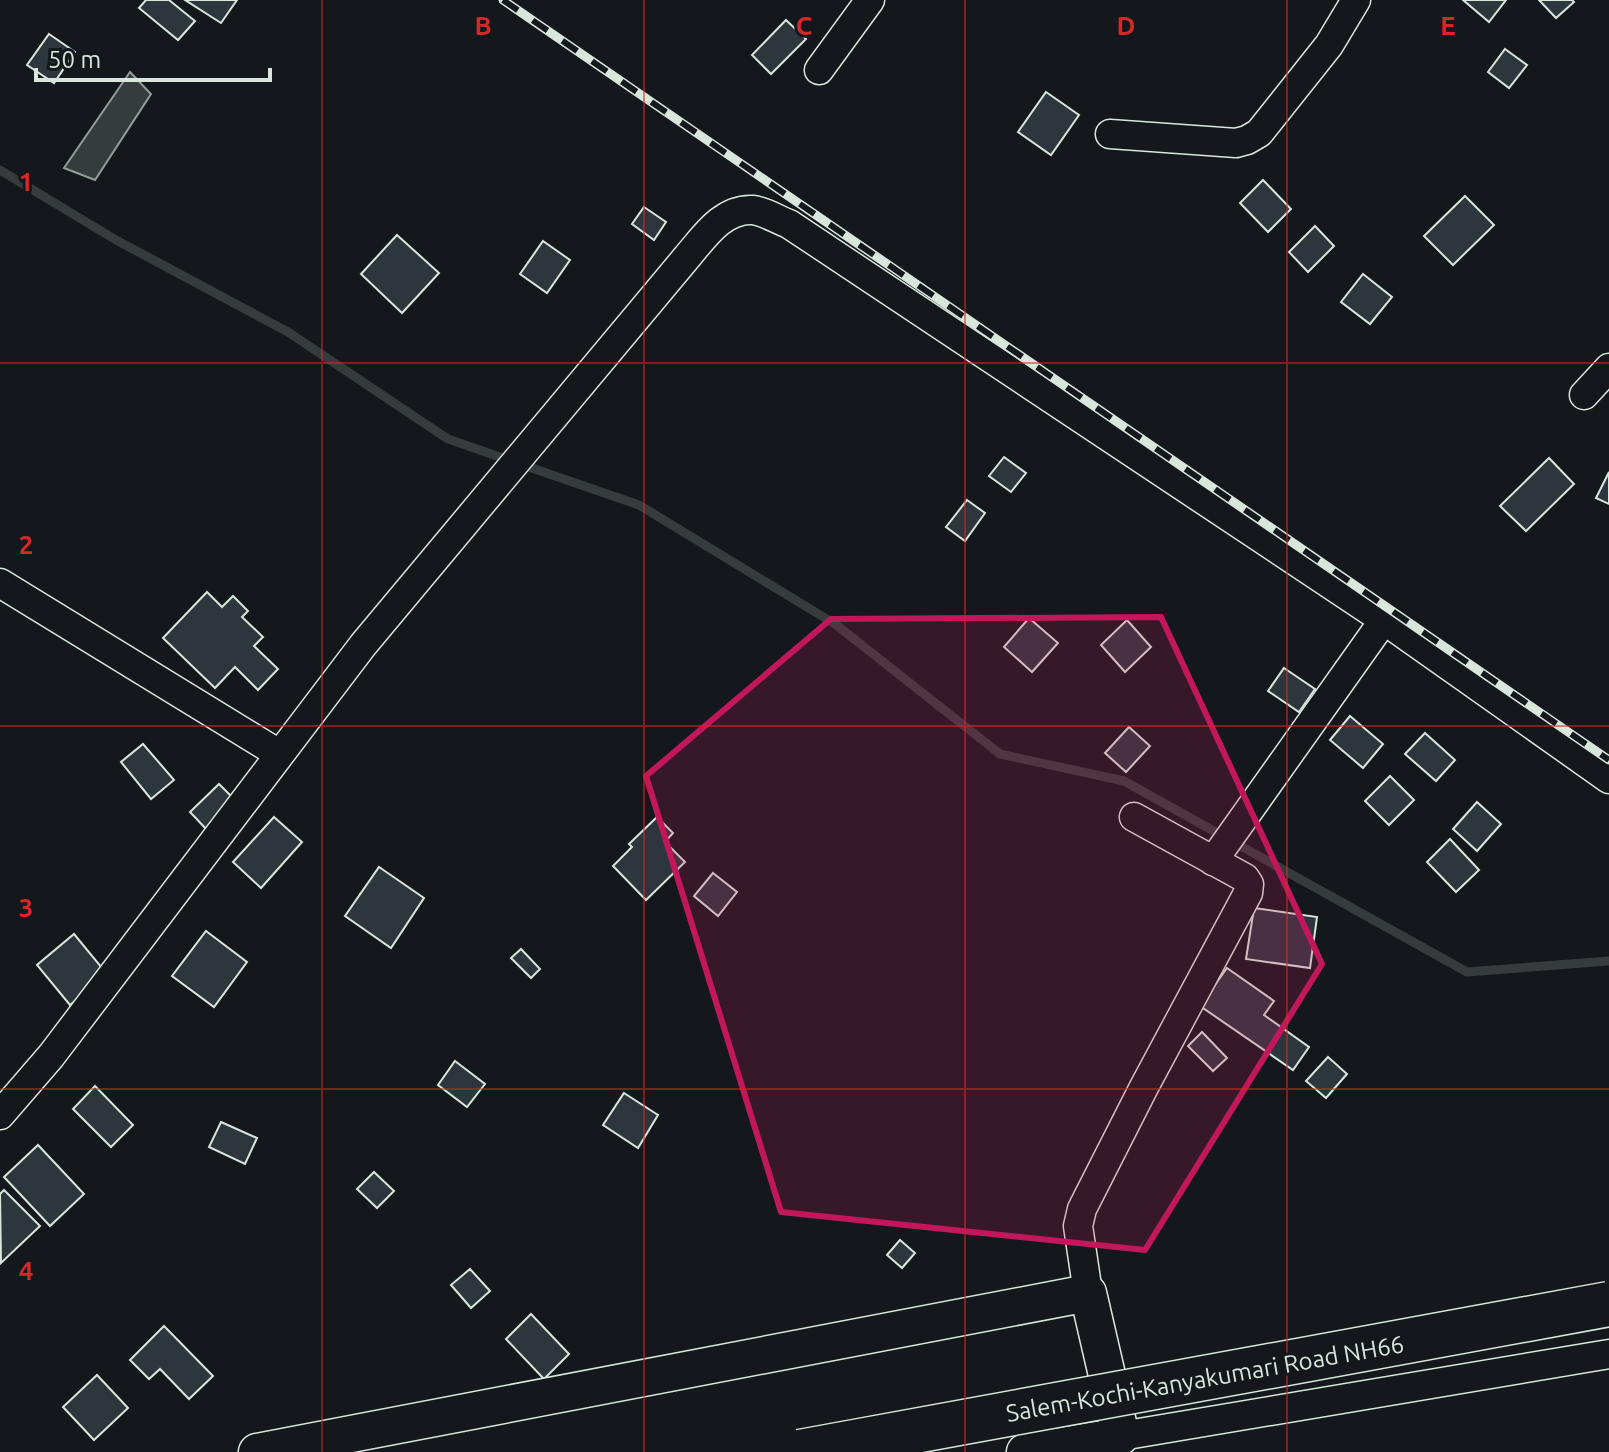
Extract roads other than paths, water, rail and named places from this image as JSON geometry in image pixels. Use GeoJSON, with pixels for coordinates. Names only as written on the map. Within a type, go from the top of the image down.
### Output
{"type":"FeatureCollection","features":[{"type":"Feature","properties":{"kind":"highway","name":"Salem-Kochi-Kanyakumari Road NH66"},"geometry":{"type":"LineString","coordinates":[[800,1452],[1609,1304]]}},
{"type":"Feature","properties":{"kind":"street"},"geometry":{"type":"LineString","coordinates":[[819,70],[870,0]]}},
{"type":"Feature","properties":{"kind":"street"},"geometry":{"type":"LineString","coordinates":[[1110,134],[1236,143],[1247,140],[1259,133],[1329,45],[1356,0]]}},
{"type":"Feature","properties":{"kind":"street"},"geometry":{"type":"LineString","coordinates":[[0,1115],[51,1056],[363,645],[712,228],[734,212],[755,210],[789,224],[1384,620],[1609,779]]}},
{"type":"Feature","properties":{"kind":"street"},"geometry":{"type":"LineString","coordinates":[[1584,395],[1609,368]]}},
{"type":"Feature","properties":{"kind":"street"},"geometry":{"type":"LineString","coordinates":[[0,583],[279,754]]}},
{"type":"Feature","properties":{"kind":"street"},"geometry":{"type":"LineString","coordinates":[[1213,861],[1384,620]]}},
{"type":"Feature","properties":{"kind":"street"},"geometry":{"type":"LineString","coordinates":[[1121,1436],[1088,1293],[1078,1226],[1082,1209],[1248,893],[1249,884],[1245,878],[1134,817]]}},
{"type":"Feature","properties":{"kind":"street"},"geometry":{"type":"LineString","coordinates":[[257,1452],[1088,1293]]}},
{"type":"Feature","properties":{"kind":"street"},"geometry":{"type":"LineString","coordinates":[[1025,1452],[1609,1354]]}},
{"type":"Feature","properties":{"kind":"waterway"},"geometry":{"type":"LineString","coordinates":[[0,170],[116,240],[288,332],[448,439],[639,505],[835,624],[1000,754],[1124,781],[1467,972],[1609,961]]}},
{"type":"Feature","properties":{"kind":"railway"},"geometry":{"type":"LineString","coordinates":[[503,0],[1609,760]]}}]}
